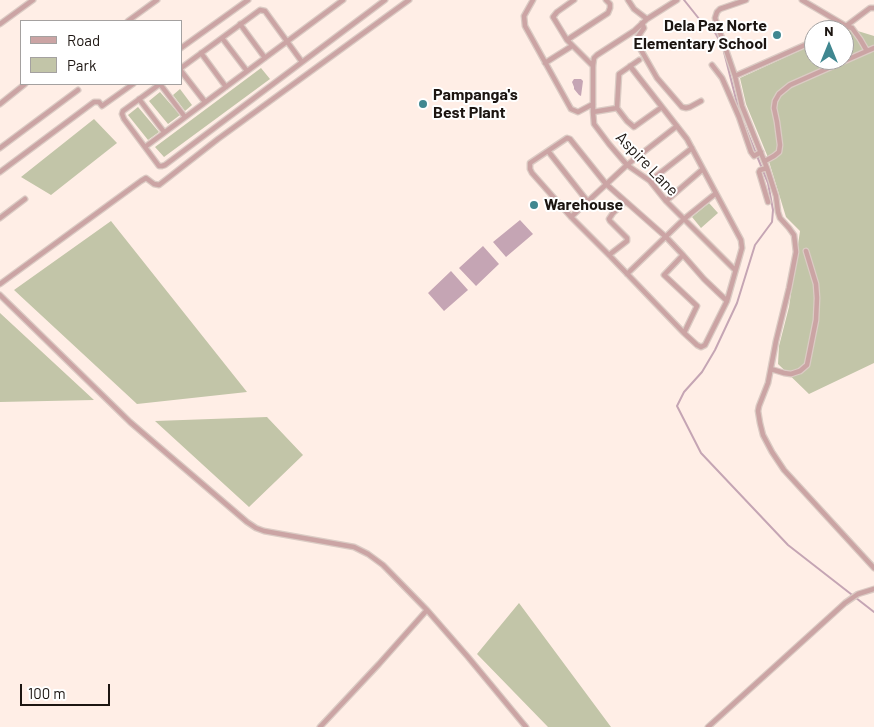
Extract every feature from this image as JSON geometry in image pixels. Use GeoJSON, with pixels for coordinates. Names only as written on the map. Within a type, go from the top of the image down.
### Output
{"type":"FeatureCollection","features":[{"type":"Feature","properties":{"kind":"street"},"geometry":{"type":"LineString","coordinates":[[0,24],[33,0]]}},
{"type":"Feature","properties":{"kind":"street"},"geometry":{"type":"LineString","coordinates":[[129,20],[157,0]]}},
{"type":"Feature","properties":{"kind":"street"},"geometry":{"type":"LineString","coordinates":[[182,47],[248,0]]}},
{"type":"Feature","properties":{"kind":"street"},"geometry":{"type":"LineString","coordinates":[[145,147],[343,0]]}},
{"type":"Feature","properties":{"kind":"street"},"geometry":{"type":"LineString","coordinates":[[159,85],[123,111],[122,114],[158,166],[162,166],[385,0]]}},
{"type":"Feature","properties":{"kind":"street"},"geometry":{"type":"LineString","coordinates":[[0,284],[146,178],[154,184],[159,184],[409,0]]}},
{"type":"Feature","properties":{"kind":"street"},"geometry":{"type":"LineString","coordinates":[[533,0],[524,16],[525,26],[571,109],[578,112],[593,104]]}},
{"type":"Feature","properties":{"kind":"street"},"geometry":{"type":"LineString","coordinates":[[574,0],[553,17],[567,40],[593,66]]}},
{"type":"Feature","properties":{"kind":"street"},"geometry":{"type":"LineString","coordinates":[[567,40],[608,13],[610,4],[606,0]]}},
{"type":"Feature","properties":{"kind":"street"},"geometry":{"type":"LineString","coordinates":[[628,0],[645,21]]}},
{"type":"Feature","properties":{"kind":"street"},"geometry":{"type":"LineString","coordinates":[[593,66],[594,58],[597,55],[677,0]]}},
{"type":"Feature","properties":{"kind":"street"},"geometry":{"type":"LineString","coordinates":[[746,0],[720,9],[715,18],[735,76],[742,106],[758,154],[764,161],[769,189],[780,218],[794,236],[796,252],[768,383],[758,411],[760,423],[763,435],[784,470],[874,568]]}},
{"type":"Feature","properties":{"kind":"street"},"geometry":{"type":"LineString","coordinates":[[802,0],[836,20]]}},
{"type":"Feature","properties":{"kind":"street"},"geometry":{"type":"LineString","coordinates":[[854,20],[870,8],[874,8]]}},
{"type":"Feature","properties":{"kind":"street"},"geometry":{"type":"LineString","coordinates":[[182,68],[260,10],[265,11],[302,62]]}},
{"type":"Feature","properties":{"kind":"street"},"geometry":{"type":"LineString","coordinates":[[645,21],[644,28],[637,38],[637,44],[657,78],[682,107],[690,107],[702,101]]}},
{"type":"Feature","properties":{"kind":"street"},"geometry":{"type":"LineString","coordinates":[[240,24],[265,58]]}},
{"type":"Feature","properties":{"kind":"street"},"geometry":{"type":"LineString","coordinates":[[854,31],[867,51]]}},
{"type":"Feature","properties":{"kind":"street"},"geometry":{"type":"LineString","coordinates":[[222,38],[247,71]]}},
{"type":"Feature","properties":{"kind":"street"},"geometry":{"type":"LineString","coordinates":[[735,76],[804,45]]}},
{"type":"Feature","properties":{"kind":"street"},"geometry":{"type":"LineString","coordinates":[[545,63],[572,46]]}},
{"type":"Feature","properties":{"kind":"street"},"geometry":{"type":"LineString","coordinates":[[764,161],[779,152],[780,145],[774,108],[775,100],[779,94],[790,85],[874,48]]}},
{"type":"Feature","properties":{"kind":"street"},"geometry":{"type":"LineString","coordinates":[[201,53],[226,87]]}},
{"type":"Feature","properties":{"kind":"street"},"geometry":{"type":"LineString","coordinates":[[639,60],[619,74],[617,108],[626,121],[634,127],[662,107]]}},
{"type":"Feature","properties":{"kind":"street"},"geometry":{"type":"LineString","coordinates":[[712,65],[722,78],[739,117],[751,152],[758,154]]}},
{"type":"Feature","properties":{"kind":"street","name":"Aspire Lane"},"geometry":{"type":"LineString","coordinates":[[593,66],[594,124],[627,165],[650,181],[666,201],[735,270]]}},
{"type":"Feature","properties":{"kind":"street"},"geometry":{"type":"LineString","coordinates":[[630,66],[687,140],[741,240],[742,248],[727,301],[703,347],[697,345],[684,333],[571,217],[530,169],[530,163],[567,138],[570,139],[606,184],[666,237],[727,301]]}},
{"type":"Feature","properties":{"kind":"street"},"geometry":{"type":"LineString","coordinates":[[182,70],[205,102]]}},
{"type":"Feature","properties":{"kind":"street"},"geometry":{"type":"LineString","coordinates":[[0,104],[24,85]]}},
{"type":"Feature","properties":{"kind":"street"},"geometry":{"type":"LineString","coordinates":[[0,172],[94,102],[99,102],[102,106],[132,85]]}},
{"type":"Feature","properties":{"kind":"street"},"geometry":{"type":"LineString","coordinates":[[161,85],[185,117]]}},
{"type":"Feature","properties":{"kind":"street"},"geometry":{"type":"LineString","coordinates":[[0,148],[78,90]]}},
{"type":"Feature","properties":{"kind":"street"},"geometry":{"type":"LineString","coordinates":[[139,99],[164,132]]}},
{"type":"Feature","properties":{"kind":"street"},"geometry":{"type":"LineString","coordinates":[[593,112],[617,108]]}},
{"type":"Feature","properties":{"kind":"street"},"geometry":{"type":"LineString","coordinates":[[571,217],[627,165],[677,126]]}},
{"type":"Feature","properties":{"kind":"street"},"geometry":{"type":"LineString","coordinates":[[650,181],[692,148]]}},
{"type":"Feature","properties":{"kind":"street"},"geometry":{"type":"LineString","coordinates":[[548,151],[588,202]]}},
{"type":"Feature","properties":{"kind":"street"},"geometry":{"type":"LineString","coordinates":[[666,201],[704,169]]}},
{"type":"Feature","properties":{"kind":"street"},"geometry":{"type":"LineString","coordinates":[[765,169],[760,170],[759,174],[769,189],[768,202]]}},
{"type":"Feature","properties":{"kind":"street"},"geometry":{"type":"LineString","coordinates":[[627,274],[684,219],[716,194]]}},
{"type":"Feature","properties":{"kind":"street"},"geometry":{"type":"LineString","coordinates":[[0,218],[25,199]]}},
{"type":"Feature","properties":{"kind":"street"},"geometry":{"type":"LineString","coordinates":[[609,254],[627,240],[609,219],[625,202]]}},
{"type":"Feature","properties":{"kind":"street"},"geometry":{"type":"LineString","coordinates":[[771,369],[791,374],[803,369],[807,365],[816,320],[817,298],[816,284],[806,251]]}},
{"type":"Feature","properties":{"kind":"street"},"geometry":{"type":"LineString","coordinates":[[683,255],[664,275],[697,306],[684,333]]}},
{"type":"Feature","properties":{"kind":"street"},"geometry":{"type":"LineString","coordinates":[[0,295],[130,422],[247,522],[264,531],[354,547],[383,565],[427,610],[526,727]]}},
{"type":"Feature","properties":{"kind":"street"},"geometry":{"type":"LineString","coordinates":[[708,727],[845,603],[858,594],[874,589]]}},
{"type":"Feature","properties":{"kind":"street"},"geometry":{"type":"LineString","coordinates":[[320,727],[427,610]]}},
{"type":"Feature","properties":{"kind":"green space"},"geometry":{"type":"Polygon","coordinates":[[[854,30],[874,36],[874,363],[809,394],[778,364],[779,346],[789,307],[800,231],[786,217],[767,155],[746,104],[740,78],[804,49],[804,70],[854,70],[854,30]]]}},
{"type":"Feature","properties":{"kind":"green space"},"geometry":{"type":"Polygon","coordinates":[[[261,68],[270,79],[164,157],[155,147],[261,68]]]}},
{"type":"Feature","properties":{"kind":"green space"},"geometry":{"type":"Polygon","coordinates":[[[180,89],[192,105],[185,111],[173,95],[180,89]]]}},
{"type":"Feature","properties":{"kind":"green space"},"geometry":{"type":"Polygon","coordinates":[[[160,92],[180,115],[168,124],[149,101],[160,92]]]}},
{"type":"Feature","properties":{"kind":"green space"},"geometry":{"type":"Polygon","coordinates":[[[138,107],[159,132],[148,140],[128,115],[138,107]]]}},
{"type":"Feature","properties":{"kind":"green space"},"geometry":{"type":"Polygon","coordinates":[[[94,119],[117,143],[51,195],[21,177],[94,119]]]}},
{"type":"Feature","properties":{"kind":"green space"},"geometry":{"type":"Polygon","coordinates":[[[709,203],[718,213],[701,228],[692,217],[709,203]]]}},
{"type":"Feature","properties":{"kind":"green space"},"geometry":{"type":"Polygon","coordinates":[[[111,221],[247,392],[137,404],[14,290],[111,221]]]}},
{"type":"Feature","properties":{"kind":"green space"},"geometry":{"type":"Polygon","coordinates":[[[0,313],[94,400],[0,402],[0,313]]]}},
{"type":"Feature","properties":{"kind":"green space"},"geometry":{"type":"Polygon","coordinates":[[[267,417],[303,455],[249,507],[155,421],[267,417]]]}},
{"type":"Feature","properties":{"kind":"green space"},"geometry":{"type":"Polygon","coordinates":[[[519,603],[611,727],[548,727],[477,654],[519,603]]]}},
{"type":"Feature","properties":{"kind":"shaded area"},"geometry":{"type":"Polygon","coordinates":[[[574,79],[581,79],[583,81],[581,96],[574,89],[572,82],[574,79]]]}},
{"type":"Feature","properties":{"kind":"shaded area"},"geometry":{"type":"Polygon","coordinates":[[[520,220],[533,234],[506,257],[493,242],[520,220]]]}},
{"type":"Feature","properties":{"kind":"shaded area"},"geometry":{"type":"Polygon","coordinates":[[[483,246],[499,264],[476,286],[459,268],[483,246]]]}},
{"type":"Feature","properties":{"kind":"shaded area"},"geometry":{"type":"Polygon","coordinates":[[[451,271],[468,290],[444,311],[428,293],[451,271]]]}},
{"type":"Feature","properties":{"kind":"waterway"},"geometry":{"type":"LineString","coordinates":[[684,0],[700,20],[713,29],[722,45]]}},
{"type":"Feature","properties":{"kind":"waterway"},"geometry":{"type":"LineString","coordinates":[[724,52],[740,115]]}},
{"type":"Feature","properties":{"kind":"waterway"},"geometry":{"type":"LineString","coordinates":[[744,124],[768,183],[773,210],[772,222],[755,245],[737,303],[715,350],[702,372],[684,392],[677,406],[701,453],[788,545],[874,612]]}},
{"type":"Feature","properties":{"kind":"place","name":"Dela Paz Norte Elementary School"},"geometry":{"type":"Point","coordinates":[777,35]}},
{"type":"Feature","properties":{"kind":"place","name":"Pampanga's Best Plant"},"geometry":{"type":"Point","coordinates":[423,104]}},
{"type":"Feature","properties":{"kind":"place","name":"Warehouse"},"geometry":{"type":"Point","coordinates":[534,205]}}]}
